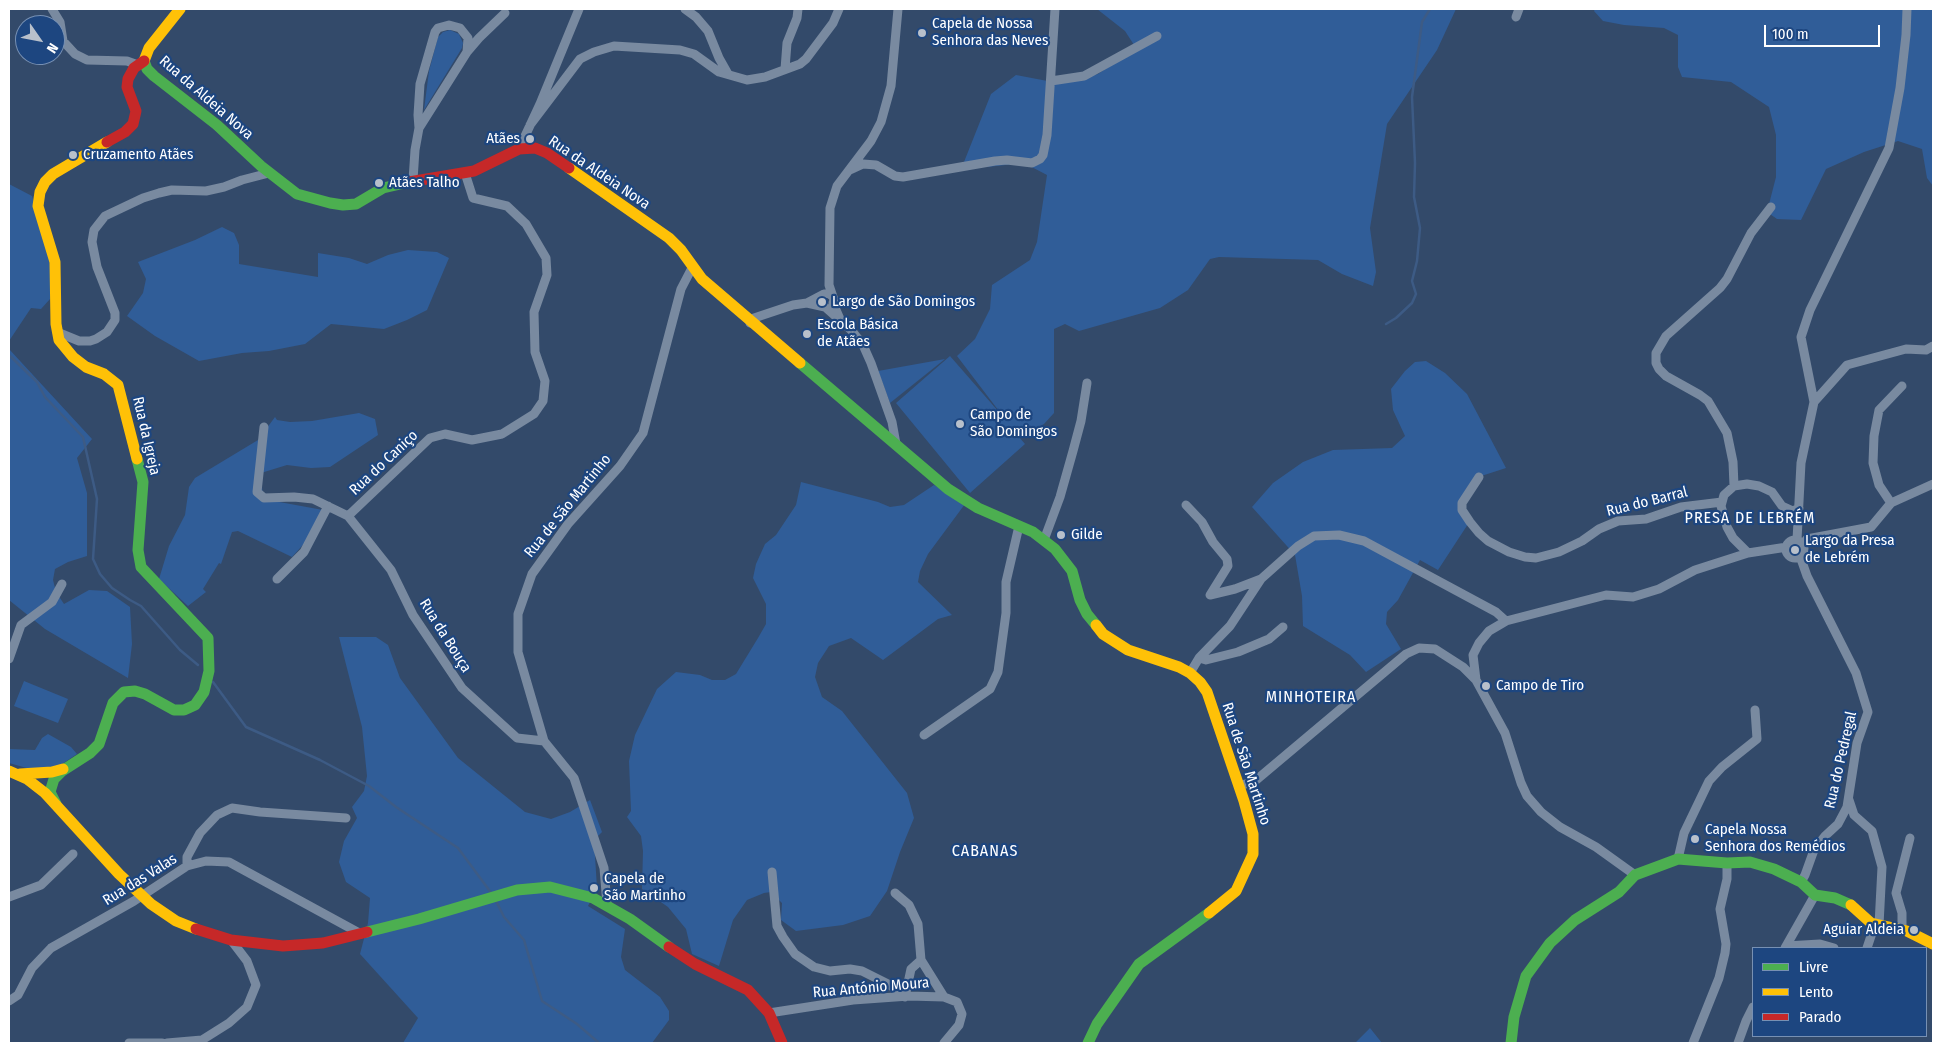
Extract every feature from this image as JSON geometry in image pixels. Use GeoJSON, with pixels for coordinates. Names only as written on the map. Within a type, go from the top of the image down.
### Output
{"type":"FeatureCollection","features":[{"type":"Feature","properties":{"kind":"street"},"geometry":{"type":"LineString","coordinates":[[52,9],[60,22],[63,40],[75,54],[87,60],[141,63]]}},
{"type":"Feature","properties":{"kind":"street","name":"Rua da Igreja"},"geometry":{"type":"LineString","coordinates":[[44,782],[56,771],[67,767],[90,753],[98,744],[114,703],[124,692],[135,691],[145,694],[174,710],[184,710],[195,705],[204,692],[209,671],[208,638],[141,567],[138,550],[142,482],[118,385],[104,374],[86,367],[72,357],[63,347],[57,332],[55,262],[39,211],[38,196],[53,174],[125,132],[133,124],[136,111],[127,83],[129,74],[141,63],[149,48],[180,9]]}},
{"type":"Feature","properties":{"kind":"street"},"geometry":{"type":"LineString","coordinates":[[519,149],[579,9]]}},
{"type":"Feature","properties":{"kind":"street"},"geometry":{"type":"LineString","coordinates":[[685,9],[696,17],[708,31],[728,74]]}},
{"type":"Feature","properties":{"kind":"street"},"geometry":{"type":"LineString","coordinates":[[786,69],[787,43],[797,18],[798,9]]}},
{"type":"Feature","properties":{"kind":"street"},"geometry":{"type":"LineString","coordinates":[[530,125],[580,59],[608,47],[626,46],[688,52],[712,68],[748,80],[765,77],[800,64],[806,59],[833,23],[839,9]]}},
{"type":"Feature","properties":{"kind":"street"},"geometry":{"type":"LineString","coordinates":[[896,444],[892,422],[863,345],[840,319],[827,298],[830,208],[836,186],[875,135],[885,110],[893,71],[898,9]]}},
{"type":"Feature","properties":{"kind":"street"},"geometry":{"type":"LineString","coordinates":[[850,170],[863,164],[876,165],[895,176],[903,177],[995,161],[1036,162],[1042,155],[1045,146],[1055,9]]}},
{"type":"Feature","properties":{"kind":"street"},"geometry":{"type":"LineString","coordinates":[[1907,9],[1900,88],[1888,148],[1810,310],[1801,337],[1814,402],[1801,464],[1800,542],[1804,552],[1794,558],[1789,555],[1787,547],[1790,542],[1800,542],[1871,527],[1891,504],[1933,484]]}},
{"type":"Feature","properties":{"kind":"street"},"geometry":{"type":"LineString","coordinates":[[418,128],[467,52],[505,13]]}},
{"type":"Feature","properties":{"kind":"street"},"geometry":{"type":"LineString","coordinates":[[413,180],[420,84],[435,32],[438,28],[449,25],[460,28],[468,38],[467,52]]}},
{"type":"Feature","properties":{"kind":"street"},"geometry":{"type":"LineString","coordinates":[[1051,81],[1084,76],[1158,36]]}},
{"type":"Feature","properties":{"kind":"street","name":"Rua da Aldeia Nova"},"geometry":{"type":"LineString","coordinates":[[141,63],[154,76],[217,126],[269,173],[297,194],[343,205],[360,202],[389,186],[413,180],[474,171],[519,149],[535,148],[547,153],[669,238],[681,250],[708,286],[955,494],[978,508],[1019,526]]}},
{"type":"Feature","properties":{"kind":"street"},"geometry":{"type":"LineString","coordinates":[[57,332],[79,341],[90,341],[107,332],[115,320],[115,313],[97,267],[92,242],[94,230],[105,216],[143,198],[159,193],[172,190],[206,191],[269,173]]}},
{"type":"Feature","properties":{"kind":"street","name":"Rua do Caniço"},"geometry":{"type":"LineString","coordinates":[[348,516],[430,438],[445,434],[472,440],[502,434],[534,414],[543,401],[545,380],[535,352],[534,312],[547,275],[546,258],[526,224],[507,206],[473,198],[465,173]]}},
{"type":"Feature","properties":{"kind":"street"},"geometry":{"type":"LineString","coordinates":[[1734,486],[1733,462],[1727,433],[1708,401],[1666,376],[1659,369],[1656,362],[1656,353],[1666,336],[1720,288],[1727,279],[1751,233],[1771,207]]}},
{"type":"Feature","properties":{"kind":"street","name":"Rua de São Martinho"},"geometry":{"type":"LineString","coordinates":[[607,905],[604,868],[574,778],[544,741],[518,652],[518,614],[532,574],[568,524],[620,466],[643,433],[681,289],[693,266]]}},
{"type":"Feature","properties":{"kind":"street"},"geometry":{"type":"LineString","coordinates":[[750,323],[754,318],[760,316],[827,298]]}},
{"type":"Feature","properties":{"kind":"street"},"geometry":{"type":"LineString","coordinates":[[1814,402],[1847,365],[1906,349],[1931,351]]}},
{"type":"Feature","properties":{"kind":"street"},"geometry":{"type":"LineString","coordinates":[[1044,540],[1071,460],[1081,421],[1087,383]]}},
{"type":"Feature","properties":{"kind":"street"},"geometry":{"type":"LineString","coordinates":[[1891,504],[1879,485],[1874,463],[1874,436],[1879,410],[1902,386]]}},
{"type":"Feature","properties":{"kind":"street"},"geometry":{"type":"LineString","coordinates":[[264,427],[256,492],[264,498],[294,497],[313,499],[348,516]]}},
{"type":"Feature","properties":{"kind":"street","name":"Rua do Barral"},"geometry":{"type":"LineString","coordinates":[[1479,477],[1462,503],[1462,510],[1478,533],[1488,541],[1509,552],[1525,557],[1536,558],[1559,552],[1582,541],[1599,529],[1618,521],[1646,519],[1681,507],[1722,502]]}},
{"type":"Feature","properties":{"kind":"street"},"geometry":{"type":"LineString","coordinates":[[1748,553],[1733,538],[1727,527],[1721,506],[1724,495],[1734,486],[1747,484],[1759,486],[1772,492],[1782,506],[1793,511],[1799,508]]}},
{"type":"Feature","properties":{"kind":"street"},"geometry":{"type":"LineString","coordinates":[[1186,505],[1202,522],[1227,559],[1228,566],[1210,595],[1235,589],[1261,579]]}},
{"type":"Feature","properties":{"kind":"street"},"geometry":{"type":"LineString","coordinates":[[277,579],[304,552],[328,506]]}},
{"type":"Feature","properties":{"kind":"street","name":"Rua da Bouça"},"geometry":{"type":"LineString","coordinates":[[348,516],[391,570],[413,615],[462,688],[518,738],[544,741]]}},
{"type":"Feature","properties":{"kind":"street"},"geometry":{"type":"LineString","coordinates":[[924,735],[990,689],[998,672],[1006,613],[1006,582],[1019,526]]}},
{"type":"Feature","properties":{"kind":"street","name":"Rua de São Martinho"},"geometry":{"type":"LineString","coordinates":[[1019,526],[1033,532],[1064,558],[1072,571],[1080,600],[1087,614],[1103,634],[1128,650],[1163,661],[1190,673],[1200,682],[1207,692],[1254,834],[1253,854],[1236,891],[1220,905],[1139,964],[1097,1024],[1088,1043]]}},
{"type":"Feature","properties":{"kind":"street"},"geometry":{"type":"LineString","coordinates":[[1190,673],[1199,658],[1230,626],[1261,579],[1298,546],[1314,536],[1339,535],[1364,541],[1496,612],[1506,621]]}},
{"type":"Feature","properties":{"kind":"street"},"geometry":{"type":"LineString","coordinates":[[1476,680],[1473,655],[1479,643],[1489,631],[1506,621],[1606,596],[1633,596],[1659,589],[1695,570],[1748,553],[1787,547]]}},
{"type":"Feature","properties":{"kind":"street","name":"Rua do Pedregal"},"geometry":{"type":"LineString","coordinates":[[1800,556],[1807,576],[1856,673],[1868,712],[1857,743],[1847,807],[1838,824],[1814,850],[1806,875],[1801,882]]}},
{"type":"Feature","properties":{"kind":"street"},"geometry":{"type":"LineString","coordinates":[[9,659],[21,625],[52,602],[62,584]]}},
{"type":"Feature","properties":{"kind":"street"},"geometry":{"type":"LineString","coordinates":[[1199,658],[1206,660],[1238,652],[1269,639],[1283,627]]}},
{"type":"Feature","properties":{"kind":"street"},"geometry":{"type":"LineString","coordinates":[[1239,786],[1256,781],[1406,654],[1419,648],[1435,649],[1463,667],[1476,680],[1505,733],[1521,784],[1527,796],[1541,812],[1560,827],[1596,846],[1635,875]]}},
{"type":"Feature","properties":{"kind":"street"},"geometry":{"type":"LineString","coordinates":[[1678,859],[1684,833],[1709,780],[1757,739],[1756,710]]}},
{"type":"Feature","properties":{"kind":"street"},"geometry":{"type":"LineString","coordinates":[[13,772],[44,782],[56,804],[119,874],[142,896],[176,921],[205,933],[231,940],[283,946],[323,943],[419,919],[505,893],[550,887],[578,893],[607,905],[695,964],[748,990],[769,1012],[782,1043]]}},
{"type":"Feature","properties":{"kind":"street"},"geometry":{"type":"LineString","coordinates":[[1848,797],[1854,815],[1872,831],[1882,867],[1877,924],[1867,947]]}},
{"type":"Feature","properties":{"kind":"street"},"geometry":{"type":"LineString","coordinates":[[187,866],[187,857],[200,833],[217,815],[232,808],[260,812],[346,818]]}},
{"type":"Feature","properties":{"kind":"street"},"geometry":{"type":"LineString","coordinates":[[1902,929],[1902,913],[1896,893],[1910,838]]}},
{"type":"Feature","properties":{"kind":"street"},"geometry":{"type":"LineString","coordinates":[[9,897],[41,885],[73,854]]}},
{"type":"Feature","properties":{"kind":"street"},"geometry":{"type":"LineString","coordinates":[[1511,1043],[1514,1017],[1526,976],[1545,950],[1575,920],[1619,892],[1635,875],[1678,859],[1755,863],[1774,869],[1801,882],[1815,896],[1843,900],[1855,908],[1866,920],[1902,929],[1933,944]]}},
{"type":"Feature","properties":{"kind":"street","name":"Rua das Valas"},"geometry":{"type":"LineString","coordinates":[[9,1001],[18,995],[32,968],[51,948],[142,896],[187,866],[206,861],[229,862],[361,934]]}},
{"type":"Feature","properties":{"kind":"street"},"geometry":{"type":"LineString","coordinates":[[1692,1043],[1719,978],[1726,953],[1720,909],[1728,879],[1727,863]]}},
{"type":"Feature","properties":{"kind":"street"},"geometry":{"type":"LineString","coordinates":[[772,872],[777,926],[782,937],[795,954],[814,967],[830,971],[850,969],[862,971],[890,985],[905,997],[911,969],[921,960]]}},
{"type":"Feature","properties":{"kind":"street"},"geometry":{"type":"LineString","coordinates":[[895,893],[910,905],[918,924],[921,960],[944,997]]}},
{"type":"Feature","properties":{"kind":"street"},"geometry":{"type":"LineString","coordinates":[[1786,947],[1815,896]]}},
{"type":"Feature","properties":{"kind":"street"},"geometry":{"type":"LineString","coordinates":[[167,1043],[202,1040],[229,1024],[248,1007],[256,985],[247,961],[231,940]]}},
{"type":"Feature","properties":{"kind":"street"},"geometry":{"type":"LineString","coordinates":[[1786,947],[1820,944],[1830,947]]}},
{"type":"Feature","properties":{"kind":"street","name":"Rua António Moura"},"geometry":{"type":"LineString","coordinates":[[769,1012],[853,1000],[944,997],[957,1002],[962,1014],[959,1025],[944,1043]]}},
{"type":"Feature","properties":{"kind":"street"},"geometry":{"type":"LineString","coordinates":[[1738,1043],[1752,1008]]}},
{"type":"Feature","properties":{"kind":"street"},"geometry":{"type":"LineString","coordinates":[[129,1043],[162,1043]]}},
{"type":"Feature","properties":{"kind":"shaded area"},"geometry":{"type":"Polygon","coordinates":[[[1097,9],[1456,9],[1437,50],[1387,124],[1370,228],[1376,272],[1373,286],[1342,274],[1318,260],[1219,257],[1210,259],[1188,290],[1160,308],[1079,331],[1065,324],[1054,329],[1054,413],[1044,424],[1019,437],[1025,444],[970,493],[896,403],[950,356],[1005,419],[957,356],[975,339],[990,309],[992,285],[1030,260],[1037,242],[1047,175],[1024,163],[987,167],[962,167],[991,94],[1016,75],[1058,83],[1098,74],[1136,48],[1125,31],[1097,9]]]}},
{"type":"Feature","properties":{"kind":"shaded area"},"geometry":{"type":"Polygon","coordinates":[[[1595,9],[1933,9],[1933,186],[1927,178],[1922,149],[1898,141],[1864,152],[1826,169],[1801,220],[1777,219],[1767,212],[1776,177],[1776,135],[1769,107],[1731,82],[1682,77],[1678,67],[1678,35],[1664,28],[1624,25],[1603,21],[1594,11],[1595,9]]]}},
{"type":"Feature","properties":{"kind":"shaded area"},"geometry":{"type":"Polygon","coordinates":[[[450,30],[459,34],[463,43],[462,48],[424,110],[429,71],[438,37],[443,32],[450,30]]]}},
{"type":"Feature","properties":{"kind":"shaded area"},"geometry":{"type":"Polygon","coordinates":[[[9,184],[32,196],[49,253],[53,278],[50,299],[41,309],[31,308],[9,341],[9,184]]]}},
{"type":"Feature","properties":{"kind":"shaded area"},"geometry":{"type":"Polygon","coordinates":[[[222,227],[234,233],[239,245],[239,264],[318,277],[318,253],[349,258],[367,264],[388,255],[408,250],[437,252],[449,258],[427,310],[407,320],[384,329],[331,324],[305,344],[199,361],[155,336],[127,316],[143,293],[146,279],[138,262],[195,240],[222,227]]]}},
{"type":"Feature","properties":{"kind":"shaded area"},"geometry":{"type":"Polygon","coordinates":[[[9,349],[92,439],[77,458],[87,493],[87,556],[68,562],[55,569],[53,580],[56,592],[64,604],[89,590],[107,591],[130,607],[132,644],[128,678],[45,629],[9,600],[9,349]]]}},
{"type":"Feature","properties":{"kind":"shaded area"},"geometry":{"type":"Polygon","coordinates":[[[945,359],[890,403],[878,371],[945,359]]]}},
{"type":"Feature","properties":{"kind":"shaded area"},"geometry":{"type":"Polygon","coordinates":[[[1426,361],[1445,373],[1467,394],[1506,468],[1475,478],[1458,506],[1470,521],[1438,570],[1420,560],[1398,600],[1387,612],[1386,624],[1401,649],[1366,672],[1350,655],[1303,626],[1302,596],[1295,555],[1252,507],[1273,483],[1303,462],[1333,450],[1392,448],[1405,436],[1393,410],[1391,389],[1415,362],[1426,361]]]}},
{"type":"Feature","properties":{"kind":"shaded area"},"geometry":{"type":"Polygon","coordinates":[[[359,413],[375,419],[378,435],[330,467],[311,468],[287,465],[261,473],[263,499],[323,510],[311,536],[292,557],[238,531],[232,532],[221,564],[219,563],[203,589],[206,592],[188,606],[159,579],[169,546],[185,515],[189,487],[195,478],[258,440],[275,417],[277,420],[290,422],[312,421],[359,413]]]}},
{"type":"Feature","properties":{"kind":"shaded area"},"geometry":{"type":"Polygon","coordinates":[[[801,482],[878,502],[890,507],[904,505],[934,485],[965,504],[928,554],[920,571],[918,582],[952,615],[938,619],[883,660],[851,638],[829,646],[818,663],[815,677],[822,697],[842,711],[907,793],[914,818],[887,891],[870,916],[843,925],[796,931],[781,920],[782,903],[771,892],[747,900],[733,920],[719,966],[692,954],[686,929],[668,907],[642,889],[643,851],[641,836],[627,817],[631,811],[629,761],[635,735],[657,689],[676,672],[700,675],[712,680],[725,680],[736,674],[766,624],[766,604],[753,578],[756,564],[765,544],[776,535],[796,505],[801,482]]]}},
{"type":"Feature","properties":{"kind":"shaded area"},"geometry":{"type":"Polygon","coordinates":[[[339,637],[376,637],[388,645],[400,678],[458,758],[525,812],[551,819],[570,812],[590,800],[602,832],[594,840],[597,888],[588,906],[625,929],[621,957],[625,970],[660,997],[669,1011],[669,1020],[652,1043],[403,1043],[418,1018],[360,954],[368,923],[370,898],[346,882],[339,862],[344,841],[357,818],[352,807],[364,791],[367,776],[362,727],[339,637]]]}},
{"type":"Feature","properties":{"kind":"shaded area"},"geometry":{"type":"Polygon","coordinates":[[[24,681],[68,699],[58,723],[14,706],[24,681]]]}},
{"type":"Feature","properties":{"kind":"shaded area"},"geometry":{"type":"Polygon","coordinates":[[[48,734],[71,747],[77,754],[59,766],[38,769],[30,769],[9,763],[9,749],[35,750],[42,738],[48,734]]]}},
{"type":"Feature","properties":{"kind":"shaded area"},"geometry":{"type":"Polygon","coordinates":[[[1370,1028],[1382,1043],[1355,1043],[1370,1028]]]}},
{"type":"Feature","properties":{"kind":"waterway"},"geometry":{"type":"LineString","coordinates":[[1386,324],[1396,318],[1412,303],[1416,294],[1412,281],[1417,261],[1420,228],[1414,197],[1415,163],[1412,97],[1422,22],[1430,9]]}},
{"type":"Feature","properties":{"kind":"waterway"},"geometry":{"type":"LineString","coordinates":[[9,355],[37,382],[45,397],[83,437],[97,499],[93,559],[100,574],[112,588],[141,606],[180,650],[198,665]]}},
{"type":"Feature","properties":{"kind":"waterway"},"geometry":{"type":"LineString","coordinates":[[213,682],[246,727],[320,760],[369,786],[396,807],[458,848],[492,894]]}},
{"type":"Feature","properties":{"kind":"waterway"},"geometry":{"type":"LineString","coordinates":[[496,901],[504,917],[524,940],[542,1001],[577,1024],[599,1043]]}},
{"type":"Feature","properties":{"kind":"traffic: fast"},"geometry":{"type":"LineString","coordinates":[[144,61],[147,69],[154,76],[217,125],[261,166],[297,194],[330,203],[356,204],[383,188],[409,182]]}},
{"type":"Feature","properties":{"kind":"traffic: fast"},"geometry":{"type":"LineString","coordinates":[[800,363],[948,489],[978,508],[1033,532],[1055,549],[1072,571],[1080,600],[1087,614],[1096,625]]}},
{"type":"Feature","properties":{"kind":"traffic: fast"},"geometry":{"type":"LineString","coordinates":[[56,804],[50,792],[54,779],[62,771],[90,753],[99,744],[113,703],[124,692],[135,691],[145,694],[174,710],[184,710],[195,705],[204,692],[209,671],[208,638],[141,567],[138,550],[143,482],[137,459]]}},
{"type":"Feature","properties":{"kind":"traffic: fast"},"geometry":{"type":"LineString","coordinates":[[1511,1043],[1514,1017],[1526,976],[1550,943],[1575,920],[1619,892],[1635,875],[1678,859],[1727,863],[1750,862],[1774,869],[1801,882],[1815,895],[1835,898],[1851,905]]}},
{"type":"Feature","properties":{"kind":"traffic: fast"},"geometry":{"type":"LineString","coordinates":[[367,932],[419,919],[517,890],[550,887],[593,898],[630,919],[669,947]]}},
{"type":"Feature","properties":{"kind":"traffic: fast"},"geometry":{"type":"LineString","coordinates":[[1088,1043],[1097,1024],[1139,964],[1209,913]]}},
{"type":"Feature","properties":{"kind":"traffic: slow"},"geometry":{"type":"LineString","coordinates":[[144,61],[149,48],[180,9]]}},
{"type":"Feature","properties":{"kind":"traffic: slow"},"geometry":{"type":"LineString","coordinates":[[107,142],[53,174],[45,182],[40,192],[38,206],[55,262],[56,324],[59,340],[73,357],[86,367],[104,374],[118,385],[137,459]]}},
{"type":"Feature","properties":{"kind":"traffic: slow"},"geometry":{"type":"LineString","coordinates":[[569,168],[669,238],[681,250],[702,279],[800,363]]}},
{"type":"Feature","properties":{"kind":"traffic: slow"},"geometry":{"type":"LineString","coordinates":[[1096,625],[1103,634],[1128,650],[1179,667],[1190,673],[1207,692],[1244,801],[1253,834],[1253,854],[1236,891],[1209,913]]}},
{"type":"Feature","properties":{"kind":"traffic: slow"},"geometry":{"type":"LineString","coordinates":[[20,774],[52,772],[63,769]]}},
{"type":"Feature","properties":{"kind":"traffic: slow"},"geometry":{"type":"LineString","coordinates":[[9,771],[27,779],[45,793],[119,874],[151,904],[176,921],[196,929]]}},
{"type":"Feature","properties":{"kind":"traffic: slow"},"geometry":{"type":"LineString","coordinates":[[1851,905],[1871,923],[1907,931],[1933,944]]}},
{"type":"Feature","properties":{"kind":"traffic: jam"},"geometry":{"type":"LineString","coordinates":[[107,142],[125,132],[133,124],[136,111],[127,87],[128,79],[134,68],[144,61]]}},
{"type":"Feature","properties":{"kind":"traffic: jam"},"geometry":{"type":"LineString","coordinates":[[409,182],[474,171],[519,149],[535,148],[547,153],[569,168]]}},
{"type":"Feature","properties":{"kind":"traffic: jam"},"geometry":{"type":"LineString","coordinates":[[196,929],[231,940],[283,946],[323,943],[367,932]]}},
{"type":"Feature","properties":{"kind":"traffic: jam"},"geometry":{"type":"LineString","coordinates":[[669,947],[695,964],[748,990],[769,1013],[782,1043]]}},
{"type":"Feature","properties":{"kind":"place","name":"Capela de Nossa Senhora das Neves"},"geometry":{"type":"Point","coordinates":[922,33]}},
{"type":"Feature","properties":{"kind":"place","name":"Atães"},"geometry":{"type":"Point","coordinates":[530,139]}},
{"type":"Feature","properties":{"kind":"place","name":"Cruzamento Atães"},"geometry":{"type":"Point","coordinates":[73,155]}},
{"type":"Feature","properties":{"kind":"place","name":"Atães Talho"},"geometry":{"type":"Point","coordinates":[379,183]}},
{"type":"Feature","properties":{"kind":"place","name":"Largo de São Domingos"},"geometry":{"type":"Point","coordinates":[822,302]}},
{"type":"Feature","properties":{"kind":"place","name":"Escola Básica de Atães"},"geometry":{"type":"Point","coordinates":[807,334]}},
{"type":"Feature","properties":{"kind":"place","name":"Campo de São Domingos"},"geometry":{"type":"Point","coordinates":[960,424]}},
{"type":"Feature","properties":{"kind":"place","name":"Gilde"},"geometry":{"type":"Point","coordinates":[1061,535]}},
{"type":"Feature","properties":{"kind":"place","name":"Largo da Presa de Lebrém"},"geometry":{"type":"Point","coordinates":[1795,550]}},
{"type":"Feature","properties":{"kind":"place","name":"Campo de Tiro"},"geometry":{"type":"Point","coordinates":[1486,686]}},
{"type":"Feature","properties":{"kind":"place","name":"Capela Nossa Senhora dos Remédios"},"geometry":{"type":"Point","coordinates":[1695,839]}},
{"type":"Feature","properties":{"kind":"place","name":"Capela de São Martinho"},"geometry":{"type":"Point","coordinates":[594,888]}},
{"type":"Feature","properties":{"kind":"place","name":"Aguiar Aldeia"},"geometry":{"type":"Point","coordinates":[1914,930]}},
{"type":"Feature","properties":{"kind":"district","name":"PRESA DE LEBRÉM"},"geometry":{"type":"Point","coordinates":[1750,519]}},
{"type":"Feature","properties":{"kind":"district","name":"MINHOTEIRA"},"geometry":{"type":"Point","coordinates":[1311,698]}},
{"type":"Feature","properties":{"kind":"district","name":"CABANAS"},"geometry":{"type":"Point","coordinates":[985,852]}}]}
